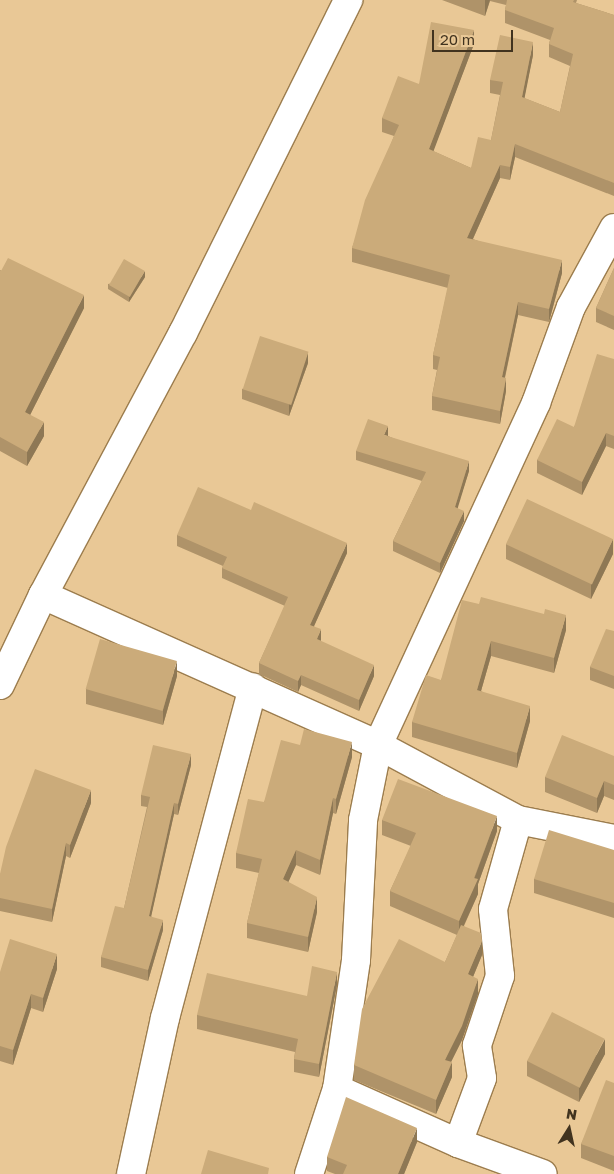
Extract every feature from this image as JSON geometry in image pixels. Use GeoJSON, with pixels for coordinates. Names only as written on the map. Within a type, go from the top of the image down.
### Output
{"type":"FeatureCollection","features":[{"type":"Feature","properties":{"kind":"street"},"geometry":{"type":"LineString","coordinates":[[0,685],[43,595],[183,332],[348,0]]}},
{"type":"Feature","properties":{"kind":"street"},"geometry":{"type":"LineString","coordinates":[[309,1174],[338,1089],[356,960],[363,820],[378,745],[536,402],[571,307],[614,228]]}},
{"type":"Feature","properties":{"kind":"street"},"geometry":{"type":"LineString","coordinates":[[43,595],[378,745],[518,820],[614,839]]}},
{"type":"Feature","properties":{"kind":"street"},"geometry":{"type":"LineString","coordinates":[[131,1174],[165,1018],[253,688]]}},
{"type":"Feature","properties":{"kind":"street"},"geometry":{"type":"LineString","coordinates":[[458,1143],[482,1078],[477,1045],[500,976],[493,909],[518,820]]}},
{"type":"Feature","properties":{"kind":"street"},"geometry":{"type":"LineString","coordinates":[[338,1089],[458,1143],[543,1174]]}},
{"type":"Feature","properties":{"kind":"building"},"geometry":{"type":"Polygon","coordinates":[[[507,0],[574,0],[573,2],[614,15],[614,183],[515,144],[510,167],[500,165],[467,238],[562,260],[549,309],[518,302],[502,377],[506,378],[500,411],[432,396],[440,357],[433,355],[450,275],[352,248],[365,200],[399,125],[382,118],[398,76],[419,84],[431,22],[474,30],[429,149],[471,168],[478,137],[491,140],[503,82],[490,80],[500,35],[533,42],[522,97],[560,112],[573,54],[549,44],[554,28],[505,10],[507,0]]]}},
{"type":"Feature","properties":{"kind":"building"},"geometry":{"type":"Polygon","coordinates":[[[8,258],[84,295],[25,412],[44,422],[27,452],[0,437],[0,270],[8,258]]]}},
{"type":"Feature","properties":{"kind":"building"},"geometry":{"type":"Polygon","coordinates":[[[124,259],[145,271],[130,297],[109,285],[124,259]]]}},
{"type":"Feature","properties":{"kind":"building"},"geometry":{"type":"Polygon","coordinates":[[[614,268],[614,316],[596,308],[614,268]]]}},
{"type":"Feature","properties":{"kind":"building"},"geometry":{"type":"Polygon","coordinates":[[[260,336],[309,352],[291,405],[243,389],[260,336]]]}},
{"type":"Feature","properties":{"kind":"building"},"geometry":{"type":"Polygon","coordinates":[[[597,354],[614,359],[614,436],[606,433],[582,482],[537,460],[557,419],[574,427],[597,354]]]}},
{"type":"Feature","properties":{"kind":"building"},"geometry":{"type":"Polygon","coordinates":[[[368,419],[388,426],[384,435],[469,461],[455,507],[464,511],[440,563],[393,541],[426,472],[356,451],[368,419]]]}},
{"type":"Feature","properties":{"kind":"building"},"geometry":{"type":"Polygon","coordinates":[[[198,487],[251,510],[254,502],[347,543],[310,625],[321,629],[317,639],[374,665],[359,700],[301,675],[298,681],[259,663],[288,597],[222,568],[227,557],[177,535],[198,487]]]}},
{"type":"Feature","properties":{"kind":"building"},"geometry":{"type":"Polygon","coordinates":[[[527,499],[613,539],[592,584],[506,544],[527,499]]]}},
{"type":"Feature","properties":{"kind":"building"},"geometry":{"type":"Polygon","coordinates":[[[481,597],[544,614],[545,609],[566,615],[554,658],[491,641],[477,690],[530,706],[517,753],[412,722],[426,675],[441,680],[462,600],[479,604],[481,597]]]}},
{"type":"Feature","properties":{"kind":"building"},"geometry":{"type":"Polygon","coordinates":[[[606,629],[614,631],[614,676],[590,667],[606,629]]]}},
{"type":"Feature","properties":{"kind":"building"},"geometry":{"type":"Polygon","coordinates":[[[100,639],[177,661],[163,711],[86,689],[100,639]]]}},
{"type":"Feature","properties":{"kind":"building"},"geometry":{"type":"Polygon","coordinates":[[[304,729],[352,742],[336,799],[333,798],[320,860],[296,850],[283,879],[317,897],[308,937],[247,923],[262,859],[236,853],[248,799],[264,802],[281,740],[300,745],[304,729]]]}},
{"type":"Feature","properties":{"kind":"building"},"geometry":{"type":"Polygon","coordinates":[[[562,735],[614,756],[614,785],[604,781],[597,798],[545,777],[562,735]]]}},
{"type":"Feature","properties":{"kind":"building"},"geometry":{"type":"Polygon","coordinates":[[[153,745],[191,754],[178,804],[174,803],[149,916],[163,920],[148,970],[101,957],[115,906],[124,908],[150,797],[141,795],[153,745]]]}},
{"type":"Feature","properties":{"kind":"building"},"geometry":{"type":"Polygon","coordinates":[[[35,769],[91,790],[70,845],[66,843],[52,909],[0,898],[0,874],[6,847],[35,769]]]}},
{"type":"Feature","properties":{"kind":"building"},"geometry":{"type":"Polygon","coordinates":[[[398,779],[497,816],[474,878],[478,879],[459,921],[390,891],[416,833],[382,820],[398,779]]]}},
{"type":"Feature","properties":{"kind":"building"},"geometry":{"type":"Polygon","coordinates":[[[549,830],[614,850],[614,903],[534,879],[549,830]]]}},
{"type":"Feature","properties":{"kind":"building"},"geometry":{"type":"Polygon","coordinates":[[[461,925],[481,933],[482,941],[468,974],[478,979],[462,1026],[445,1060],[452,1062],[436,1100],[354,1065],[362,1009],[399,939],[445,962],[461,925]]]}},
{"type":"Feature","properties":{"kind":"building"},"geometry":{"type":"Polygon","coordinates":[[[10,939],[57,954],[43,998],[31,994],[13,1050],[0,1046],[0,972],[10,939]]]}},
{"type":"Feature","properties":{"kind":"building"},"geometry":{"type":"Polygon","coordinates":[[[312,966],[337,972],[319,1064],[294,1059],[298,1039],[197,1015],[207,973],[307,996],[312,966]]]}},
{"type":"Feature","properties":{"kind":"building"},"geometry":{"type":"Polygon","coordinates":[[[552,1012],[605,1039],[580,1088],[527,1061],[552,1012]]]}},
{"type":"Feature","properties":{"kind":"building"},"geometry":{"type":"Polygon","coordinates":[[[606,1080],[614,1083],[614,1156],[581,1144],[606,1080]]]}},
{"type":"Feature","properties":{"kind":"building"},"geometry":{"type":"Polygon","coordinates":[[[346,1097],[417,1128],[398,1174],[343,1174],[347,1165],[327,1157],[346,1097]]]}},
{"type":"Feature","properties":{"kind":"building"},"geometry":{"type":"Polygon","coordinates":[[[208,1150],[269,1168],[268,1174],[201,1174],[208,1150]]]}}]}
